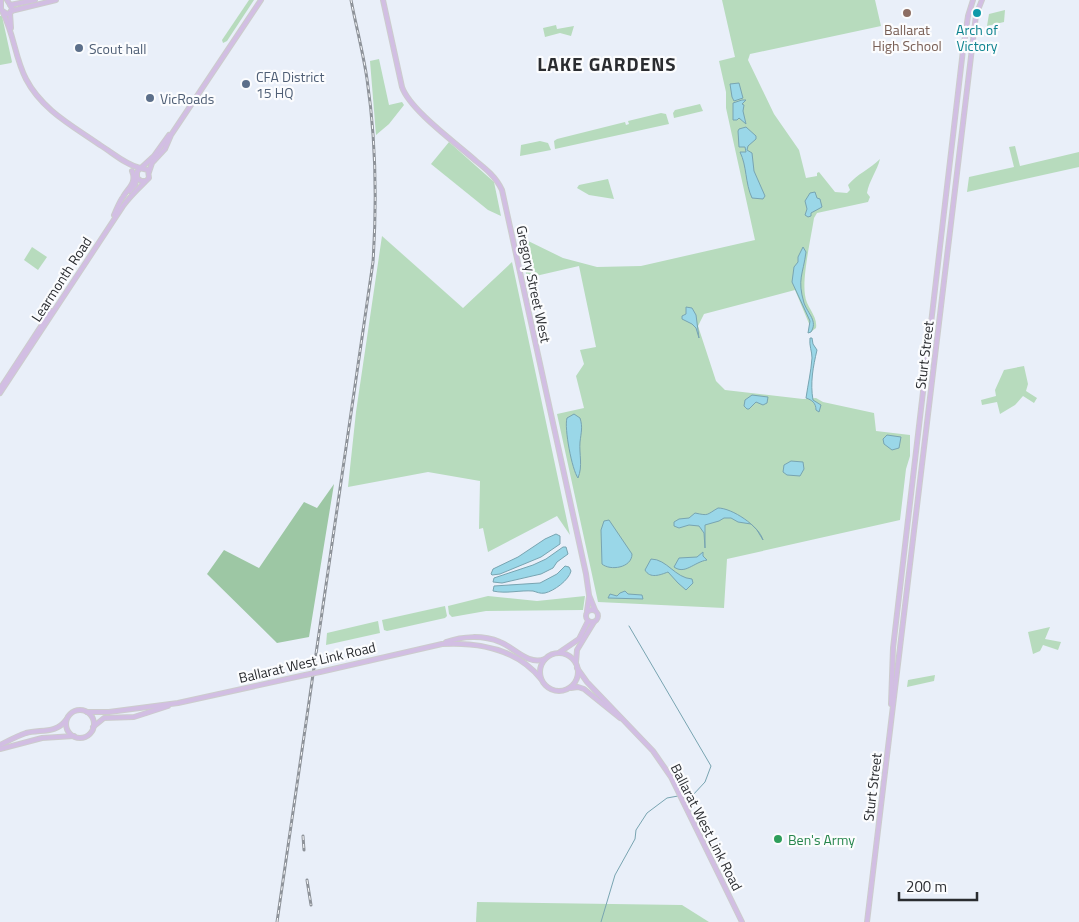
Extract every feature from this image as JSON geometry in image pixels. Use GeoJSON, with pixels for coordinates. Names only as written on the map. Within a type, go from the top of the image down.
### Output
{"type":"FeatureCollection","features":[{"type":"Feature","properties":{"kind":"main road"},"geometry":{"type":"LineString","coordinates":[[1,0],[1,10],[11,31],[22,72],[38,97],[56,115],[119,158],[149,172]]}},
{"type":"Feature","properties":{"kind":"main road"},"geometry":{"type":"LineString","coordinates":[[1,10],[4,4],[35,0]]}},
{"type":"Feature","properties":{"kind":"main road"},"geometry":{"type":"LineString","coordinates":[[1,10],[11,12],[56,0]]}},
{"type":"Feature","properties":{"kind":"main road"},"geometry":{"type":"LineString","coordinates":[[119,158],[141,181],[145,181],[149,177],[152,163],[165,149],[171,135],[260,0]]}},
{"type":"Feature","properties":{"kind":"main road","name":"Gregory Street West"},"geometry":{"type":"LineString","coordinates":[[383,0],[402,87],[408,100],[493,176],[502,190],[589,595],[595,610]]}},
{"type":"Feature","properties":{"kind":"main road","name":"Sturt Street"},"geometry":{"type":"LineString","coordinates":[[892,714],[891,668],[968,16],[973,0]]}},
{"type":"Feature","properties":{"kind":"main road","name":"Sturt Street"},"geometry":{"type":"LineString","coordinates":[[867,922],[976,16],[982,0]]}},
{"type":"Feature","properties":{"kind":"main road"},"geometry":{"type":"LineString","coordinates":[[9,3],[11,31]]}},
{"type":"Feature","properties":{"kind":"main road"},"geometry":{"type":"LineString","coordinates":[[137,177],[137,172],[151,159],[173,130],[223,57]]}},
{"type":"Feature","properties":{"kind":"main road","name":"Learmonth Road"},"geometry":{"type":"LineString","coordinates":[[0,393],[133,183],[134,176],[132,171]]}},
{"type":"Feature","properties":{"kind":"main road","name":"Learmonth Road"},"geometry":{"type":"LineString","coordinates":[[120,202],[133,189],[137,177]]}},
{"type":"Feature","properties":{"kind":"main road","name":"Learmonth Road"},"geometry":{"type":"LineString","coordinates":[[58,303],[123,206],[145,181]]}},
{"type":"Feature","properties":{"kind":"main road","name":"Learmonth Road"},"geometry":{"type":"LineString","coordinates":[[0,388],[5,384]]}},
{"type":"Feature","properties":{"kind":"main road"},"geometry":{"type":"LineString","coordinates":[[921,410],[929,409]]}},
{"type":"Feature","properties":{"kind":"main road"},"geometry":{"type":"LineString","coordinates":[[904,559],[907,557],[911,558]]}},
{"type":"Feature","properties":{"kind":"main road"},"geometry":{"type":"LineString","coordinates":[[587,612],[595,610],[598,615],[577,650],[576,680],[567,689],[561,691],[553,690],[542,679],[540,670],[546,658],[577,642],[584,632],[588,621],[585,615],[589,595]]}},
{"type":"Feature","properties":{"kind":"main road"},"geometry":{"type":"LineString","coordinates":[[588,621],[594,622]]}},
{"type":"Feature","properties":{"kind":"main road","name":"Ballarat West Link Road"},"geometry":{"type":"LineString","coordinates":[[87,712],[109,712],[178,703],[442,644],[461,638],[485,638],[508,646],[532,660],[538,661],[546,658]]}},
{"type":"Feature","properties":{"kind":"main road","name":"Ballarat West Link Road"},"geometry":{"type":"LineString","coordinates":[[442,644],[471,644],[494,648],[519,660],[542,679]]}},
{"type":"Feature","properties":{"kind":"main road"},"geometry":{"type":"LineString","coordinates":[[555,653],[569,656],[577,665]]}},
{"type":"Feature","properties":{"kind":"main road","name":"Ballarat West Link Road"},"geometry":{"type":"LineString","coordinates":[[577,665],[587,682],[653,751],[678,789],[742,922]]}},
{"type":"Feature","properties":{"kind":"main road","name":"Ballarat West Link Road"},"geometry":{"type":"LineString","coordinates":[[567,689],[575,687],[584,689],[632,727]]}},
{"type":"Feature","properties":{"kind":"main road","name":"Ballarat West Link Road"},"geometry":{"type":"LineString","coordinates":[[93,727],[104,718],[134,717],[178,703]]}},
{"type":"Feature","properties":{"kind":"main road"},"geometry":{"type":"LineString","coordinates":[[0,745],[29,732],[55,729],[61,726],[76,711],[87,712],[92,718],[93,727],[86,736],[79,738],[74,736],[42,738],[0,749]]}},
{"type":"Feature","properties":{"kind":"main road"},"geometry":{"type":"LineString","coordinates":[[67,718],[67,730],[74,736]]}},
{"type":"Feature","properties":{"kind":"green space"},"geometry":{"type":"Polygon","coordinates":[[[249,0],[254,0],[227,41],[223,43],[222,40],[249,0]]]}},
{"type":"Feature","properties":{"kind":"green space"},"geometry":{"type":"Polygon","coordinates":[[[722,0],[875,0],[881,26],[750,54],[748,60],[774,114],[799,150],[806,178],[817,176],[819,172],[835,192],[847,193],[850,190],[848,185],[880,159],[868,189],[867,193],[870,197],[868,202],[817,213],[814,218],[804,287],[806,299],[815,319],[816,328],[808,333],[810,326],[795,290],[704,314],[698,326],[716,381],[725,390],[803,399],[816,398],[823,402],[874,413],[876,431],[910,435],[910,456],[906,469],[900,520],[727,559],[724,608],[598,602],[557,414],[584,408],[576,376],[584,364],[580,350],[596,347],[579,266],[527,278],[518,236],[563,258],[597,267],[641,266],[755,240],[726,108],[726,92],[719,61],[735,57],[722,0]]]}},
{"type":"Feature","properties":{"kind":"green space"},"geometry":{"type":"Polygon","coordinates":[[[1005,10],[1004,22],[987,26],[989,14],[1005,10]]]}},
{"type":"Feature","properties":{"kind":"green space"},"geometry":{"type":"Polygon","coordinates":[[[0,16],[2,16],[12,62],[0,65],[0,16]]]}},
{"type":"Feature","properties":{"kind":"green space"},"geometry":{"type":"Polygon","coordinates":[[[556,25],[557,29],[574,26],[571,36],[560,33],[545,37],[543,28],[556,25]]]}},
{"type":"Feature","properties":{"kind":"green space"},"geometry":{"type":"Polygon","coordinates":[[[379,59],[389,105],[402,102],[404,105],[389,124],[376,135],[370,61],[379,59]]]}},
{"type":"Feature","properties":{"kind":"green space"},"geometry":{"type":"Polygon","coordinates":[[[700,104],[703,111],[674,118],[673,113],[675,110],[700,104]]]}},
{"type":"Feature","properties":{"kind":"green space"},"geometry":{"type":"Polygon","coordinates":[[[661,113],[666,114],[669,124],[555,149],[554,141],[557,139],[625,122],[626,125],[629,124],[628,121],[661,113]]]}},
{"type":"Feature","properties":{"kind":"green space"},"geometry":{"type":"Polygon","coordinates":[[[540,141],[548,143],[551,150],[520,156],[521,145],[540,141]]]}},
{"type":"Feature","properties":{"kind":"green space"},"geometry":{"type":"Polygon","coordinates":[[[449,142],[494,182],[501,216],[488,210],[431,164],[449,142]]]}},
{"type":"Feature","properties":{"kind":"green space"},"geometry":{"type":"Polygon","coordinates":[[[1015,146],[1020,166],[1079,152],[1079,167],[967,192],[969,177],[1014,167],[1009,147],[1015,146]]]}},
{"type":"Feature","properties":{"kind":"green space"},"geometry":{"type":"Polygon","coordinates":[[[608,179],[614,199],[589,195],[577,188],[579,185],[608,179]]]}},
{"type":"Feature","properties":{"kind":"green space"},"geometry":{"type":"Polygon","coordinates":[[[382,236],[463,308],[512,262],[570,535],[557,516],[488,552],[483,528],[479,529],[480,481],[428,472],[348,487],[356,412],[382,236]]]}},
{"type":"Feature","properties":{"kind":"green space"},"geometry":{"type":"Polygon","coordinates":[[[32,247],[47,257],[38,270],[24,260],[32,247]]]}},
{"type":"Feature","properties":{"kind":"green space"},"geometry":{"type":"Polygon","coordinates":[[[1024,366],[1028,384],[1026,391],[1037,398],[1034,403],[1023,396],[1015,405],[1000,414],[997,402],[982,405],[981,400],[996,396],[995,390],[1004,370],[1024,366]]]}},
{"type":"Feature","properties":{"kind":"green space"},"geometry":{"type":"Polygon","coordinates":[[[334,484],[309,637],[277,643],[207,574],[224,550],[259,568],[304,502],[317,508],[334,484]]]}},
{"type":"Feature","properties":{"kind":"green space"},"geometry":{"type":"Polygon","coordinates":[[[488,596],[537,601],[585,596],[583,610],[486,611],[452,617],[449,614],[448,606],[488,596]]]}},
{"type":"Feature","properties":{"kind":"green space"},"geometry":{"type":"Polygon","coordinates":[[[445,606],[447,616],[445,618],[387,631],[384,630],[382,620],[445,606]]]}},
{"type":"Feature","properties":{"kind":"green space"},"geometry":{"type":"Polygon","coordinates":[[[378,621],[380,633],[326,645],[327,633],[378,621]]]}},
{"type":"Feature","properties":{"kind":"green space"},"geometry":{"type":"Polygon","coordinates":[[[1050,627],[1045,639],[1061,642],[1058,650],[1043,645],[1040,651],[1033,654],[1028,632],[1050,627]]]}},
{"type":"Feature","properties":{"kind":"green space"},"geometry":{"type":"Polygon","coordinates":[[[935,675],[934,681],[907,687],[908,680],[935,675]]]}},
{"type":"Feature","properties":{"kind":"green space"},"geometry":{"type":"Polygon","coordinates":[[[477,902],[682,905],[709,922],[476,922],[477,902]]]}},
{"type":"Feature","properties":{"kind":"water"},"geometry":{"type":"Polygon","coordinates":[[[739,83],[743,98],[734,101],[730,84],[739,83]]]}},
{"type":"Feature","properties":{"kind":"water"},"geometry":{"type":"Polygon","coordinates":[[[746,100],[742,104],[744,105],[743,111],[746,124],[739,118],[733,120],[733,103],[746,100]]]}},
{"type":"Feature","properties":{"kind":"water"},"geometry":{"type":"Polygon","coordinates":[[[746,127],[756,136],[756,139],[748,146],[747,150],[752,153],[754,171],[765,196],[763,199],[752,198],[748,186],[740,152],[746,152],[745,147],[739,147],[738,131],[746,127]]]}},
{"type":"Feature","properties":{"kind":"water"},"geometry":{"type":"Polygon","coordinates":[[[815,192],[817,198],[820,199],[822,207],[811,213],[811,216],[808,217],[805,215],[807,209],[805,201],[810,193],[815,192]]]}},
{"type":"Feature","properties":{"kind":"water"},"geometry":{"type":"Polygon","coordinates":[[[803,247],[806,252],[801,277],[801,288],[804,303],[813,321],[813,328],[808,333],[810,321],[792,282],[794,267],[798,262],[798,257],[803,247]]]}},
{"type":"Feature","properties":{"kind":"water"},"geometry":{"type":"Polygon","coordinates":[[[686,307],[692,308],[696,315],[699,338],[696,328],[682,319],[682,316],[686,314],[686,307]]]}},
{"type":"Feature","properties":{"kind":"water"},"geometry":{"type":"Polygon","coordinates":[[[810,338],[812,338],[817,350],[812,387],[813,400],[821,405],[819,412],[816,410],[813,402],[806,398],[812,358],[810,338]]]}},
{"type":"Feature","properties":{"kind":"water"},"geometry":{"type":"Polygon","coordinates":[[[752,395],[768,397],[767,403],[763,405],[756,402],[747,409],[744,406],[745,400],[752,395]]]}},
{"type":"Feature","properties":{"kind":"water"},"geometry":{"type":"Polygon","coordinates":[[[574,414],[580,418],[582,430],[578,478],[571,458],[566,423],[567,418],[574,414]]]}},
{"type":"Feature","properties":{"kind":"water"},"geometry":{"type":"Polygon","coordinates":[[[887,435],[901,437],[899,448],[892,450],[884,444],[883,439],[887,435]]]}},
{"type":"Feature","properties":{"kind":"water"},"geometry":{"type":"Polygon","coordinates":[[[791,461],[803,462],[804,469],[800,476],[787,475],[783,472],[784,465],[791,461]]]}},
{"type":"Feature","properties":{"kind":"water"},"geometry":{"type":"Polygon","coordinates":[[[718,508],[737,514],[751,524],[738,522],[731,518],[724,518],[705,525],[705,548],[704,533],[699,526],[689,525],[679,528],[674,526],[674,522],[679,519],[689,518],[695,513],[707,514],[718,508]]]}},
{"type":"Feature","properties":{"kind":"water"},"geometry":{"type":"Polygon","coordinates":[[[609,520],[632,554],[631,559],[625,565],[615,568],[602,564],[601,530],[604,521],[609,520]]]}},
{"type":"Feature","properties":{"kind":"water"},"geometry":{"type":"Polygon","coordinates":[[[556,534],[560,536],[560,544],[541,557],[500,574],[491,574],[493,569],[518,557],[556,534]]]}},
{"type":"Feature","properties":{"kind":"water"},"geometry":{"type":"Polygon","coordinates":[[[563,547],[566,547],[568,554],[557,562],[553,568],[541,574],[502,583],[493,582],[494,578],[546,559],[563,547]]]}},
{"type":"Feature","properties":{"kind":"water"},"geometry":{"type":"Polygon","coordinates":[[[703,552],[703,556],[707,560],[682,570],[674,567],[679,558],[697,557],[703,552]]]}},
{"type":"Feature","properties":{"kind":"water"},"geometry":{"type":"Polygon","coordinates":[[[651,559],[662,562],[686,578],[692,579],[693,583],[686,590],[668,572],[655,576],[650,575],[645,570],[651,559]]]}},
{"type":"Feature","properties":{"kind":"water"},"geometry":{"type":"Polygon","coordinates":[[[565,566],[569,567],[570,574],[561,585],[549,592],[493,591],[494,586],[540,583],[557,574],[565,566]]]}},
{"type":"Feature","properties":{"kind":"water"},"geometry":{"type":"Polygon","coordinates":[[[625,591],[628,594],[642,595],[643,599],[608,598],[610,594],[617,596],[625,591]]]}},
{"type":"Feature","properties":{"kind":"waterway"},"geometry":{"type":"LineString","coordinates":[[629,626],[711,766],[705,782],[692,796],[682,796]]}},
{"type":"Feature","properties":{"kind":"waterway"},"geometry":{"type":"LineString","coordinates":[[601,922],[615,875],[635,839],[636,830],[647,813],[667,798],[678,796]]}},
{"type":"Feature","properties":{"kind":"railway"},"geometry":{"type":"LineString","coordinates":[[277,922],[373,262],[375,216],[374,148],[365,69],[351,0]]}},
{"type":"Feature","properties":{"kind":"railway"},"geometry":{"type":"LineString","coordinates":[[303,836],[304,850]]}},
{"type":"Feature","properties":{"kind":"railway"},"geometry":{"type":"LineString","coordinates":[[307,880],[311,905]]}},
{"type":"Feature","properties":{"kind":"place","name":"Ballarat High School"},"geometry":{"type":"Point","coordinates":[907,13]}},
{"type":"Feature","properties":{"kind":"place","name":"Arch of Victory"},"geometry":{"type":"Point","coordinates":[977,13]}},
{"type":"Feature","properties":{"kind":"place","name":"Scout hall"},"geometry":{"type":"Point","coordinates":[79,48]}},
{"type":"Feature","properties":{"kind":"place","name":"CFA District 15 HQ"},"geometry":{"type":"Point","coordinates":[246,84]}},
{"type":"Feature","properties":{"kind":"place","name":"VicRoads"},"geometry":{"type":"Point","coordinates":[150,98]}},
{"type":"Feature","properties":{"kind":"place","name":"Ben's Army"},"geometry":{"type":"Point","coordinates":[778,839]}},
{"type":"Feature","properties":{"kind":"district","name":"LAKE GARDENS"},"geometry":{"type":"Point","coordinates":[607,63]}}]}
